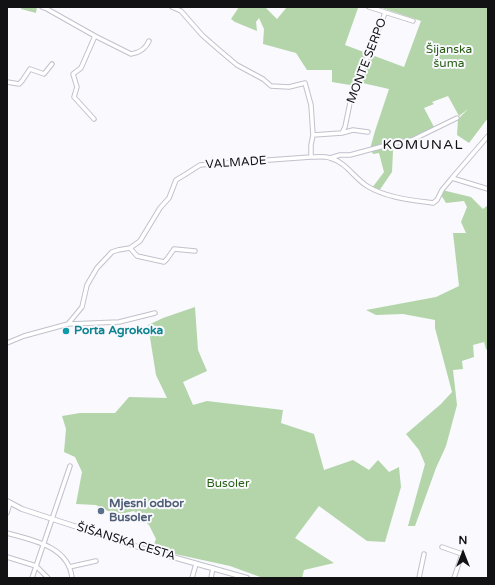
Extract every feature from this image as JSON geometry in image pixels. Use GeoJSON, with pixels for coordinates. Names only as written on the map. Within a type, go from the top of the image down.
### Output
{"type":"FeatureCollection","features":[{"type":"Feature","properties":{"kind":"main road","name":"ŠIŠANSKA CESTA"},"geometry":{"type":"LineString","coordinates":[[9,502],[22,510],[141,548],[247,578]]}},
{"type":"Feature","properties":{"kind":"street"},"geometry":{"type":"LineString","coordinates":[[42,7],[131,54],[136,54],[146,47],[149,41]]}},
{"type":"Feature","properties":{"kind":"street"},"geometry":{"type":"LineString","coordinates":[[172,7],[181,11],[202,35],[237,65],[263,79],[271,86],[289,87],[305,83],[311,105],[313,136],[311,157]]}},
{"type":"Feature","properties":{"kind":"street"},"geometry":{"type":"LineString","coordinates":[[181,11],[184,7]]}},
{"type":"Feature","properties":{"kind":"street"},"geometry":{"type":"LineString","coordinates":[[369,7],[413,21]]}},
{"type":"Feature","properties":{"kind":"street","name":"MONTE SERPO"},"geometry":{"type":"LineString","coordinates":[[342,132],[345,127],[351,98],[385,13]]}},
{"type":"Feature","properties":{"kind":"street"},"geometry":{"type":"LineString","coordinates":[[94,119],[74,97],[77,87],[73,74],[81,68],[95,36]]}},
{"type":"Feature","properties":{"kind":"street"},"geometry":{"type":"LineString","coordinates":[[7,82],[18,84],[22,81],[30,69],[34,69],[41,74],[44,74],[52,64]]}},
{"type":"Feature","properties":{"kind":"street","name":"VALMADE"},"geometry":{"type":"LineString","coordinates":[[68,324],[82,307],[87,285],[97,268],[112,252],[130,248],[140,241],[160,208],[168,201],[176,180],[200,165],[311,157],[330,158],[340,155],[350,155],[412,140],[457,118]]}},
{"type":"Feature","properties":{"kind":"street"},"geometry":{"type":"LineString","coordinates":[[313,136],[353,130],[368,132]]}},
{"type":"Feature","properties":{"kind":"street"},"geometry":{"type":"LineString","coordinates":[[330,158],[343,164],[367,186],[384,194],[408,200],[433,203],[437,200],[442,190],[488,136]]}},
{"type":"Feature","properties":{"kind":"street"},"geometry":{"type":"LineString","coordinates":[[452,178],[488,189]]}},
{"type":"Feature","properties":{"kind":"street"},"geometry":{"type":"LineString","coordinates":[[130,248],[137,256],[164,262],[174,249],[195,251]]}},
{"type":"Feature","properties":{"kind":"street"},"geometry":{"type":"LineString","coordinates":[[7,343],[24,336],[68,324],[120,322],[155,313]]}},
{"type":"Feature","properties":{"kind":"street"},"geometry":{"type":"LineString","coordinates":[[32,578],[70,466]]}},
{"type":"Feature","properties":{"kind":"street"},"geometry":{"type":"LineString","coordinates":[[7,513],[9,502]]}},
{"type":"Feature","properties":{"kind":"street"},"geometry":{"type":"LineString","coordinates":[[7,533],[43,544],[57,551],[69,567],[72,578]]}},
{"type":"Feature","properties":{"kind":"street"},"geometry":{"type":"LineString","coordinates":[[442,547],[462,554],[454,578]]}},
{"type":"Feature","properties":{"kind":"street"},"geometry":{"type":"LineString","coordinates":[[419,578],[424,554]]}},
{"type":"Feature","properties":{"kind":"street"},"geometry":{"type":"LineString","coordinates":[[7,557],[36,566],[48,578]]}},
{"type":"Feature","properties":{"kind":"street"},"geometry":{"type":"LineString","coordinates":[[69,567],[96,561]]}},
{"type":"Feature","properties":{"kind":"street"},"geometry":{"type":"LineString","coordinates":[[192,578],[196,564]]}},
{"type":"Feature","properties":{"kind":"street"},"geometry":{"type":"LineString","coordinates":[[211,578],[213,568]]}},
{"type":"Feature","properties":{"kind":"street"},"geometry":{"type":"LineString","coordinates":[[230,578],[231,573]]}},
{"type":"Feature","properties":{"kind":"green space"},"geometry":{"type":"Polygon","coordinates":[[[22,7],[37,7],[36,13],[21,9],[22,7]]]}},
{"type":"Feature","properties":{"kind":"green space","name":"Šijanska šuma"},"geometry":{"type":"Polygon","coordinates":[[[239,7],[265,7],[277,19],[287,7],[358,8],[345,45],[404,67],[421,21],[379,7],[488,7],[488,118],[469,143],[457,135],[458,119],[468,109],[459,116],[448,96],[432,102],[434,104],[424,108],[435,129],[412,140],[391,144],[393,151],[392,172],[379,191],[372,188],[384,172],[379,153],[373,154],[370,149],[389,89],[358,82],[356,86],[332,82],[332,70],[307,70],[296,53],[263,44],[264,29],[259,18],[256,22],[257,31],[231,19],[239,7]]]}},
{"type":"Feature","properties":{"kind":"green space"},"geometry":{"type":"Polygon","coordinates":[[[442,190],[471,197],[483,209],[488,205],[488,350],[486,349],[484,342],[473,345],[474,357],[462,361],[463,369],[453,370],[457,405],[446,446],[436,468],[415,526],[408,526],[425,464],[419,450],[406,434],[441,404],[452,392],[435,328],[435,320],[403,314],[376,315],[366,310],[436,297],[459,286],[453,233],[466,233],[461,222],[467,207],[464,201],[446,203],[441,195],[442,190]]]}},
{"type":"Feature","properties":{"kind":"green space","name":"Busoler"},"geometry":{"type":"Polygon","coordinates":[[[195,307],[198,350],[207,371],[183,382],[193,405],[207,401],[283,410],[281,423],[314,434],[324,470],[353,460],[369,470],[378,460],[389,472],[399,467],[401,487],[385,542],[367,541],[319,506],[295,538],[334,563],[304,570],[302,578],[263,578],[230,566],[152,549],[156,539],[149,525],[134,511],[116,515],[96,505],[76,504],[82,472],[75,457],[64,452],[66,429],[62,416],[80,413],[115,413],[129,397],[167,398],[156,375],[148,325],[195,307]]]}},
{"type":"Feature","properties":{"kind":"place","name":"Porta Agrokoka"},"geometry":{"type":"Point","coordinates":[66,331]}},
{"type":"Feature","properties":{"kind":"place","name":"Mjesni odbor Busoler"},"geometry":{"type":"Point","coordinates":[101,511]}},
{"type":"Feature","properties":{"kind":"district","name":"KOMUNAL"},"geometry":{"type":"Point","coordinates":[423,145]}}]}
